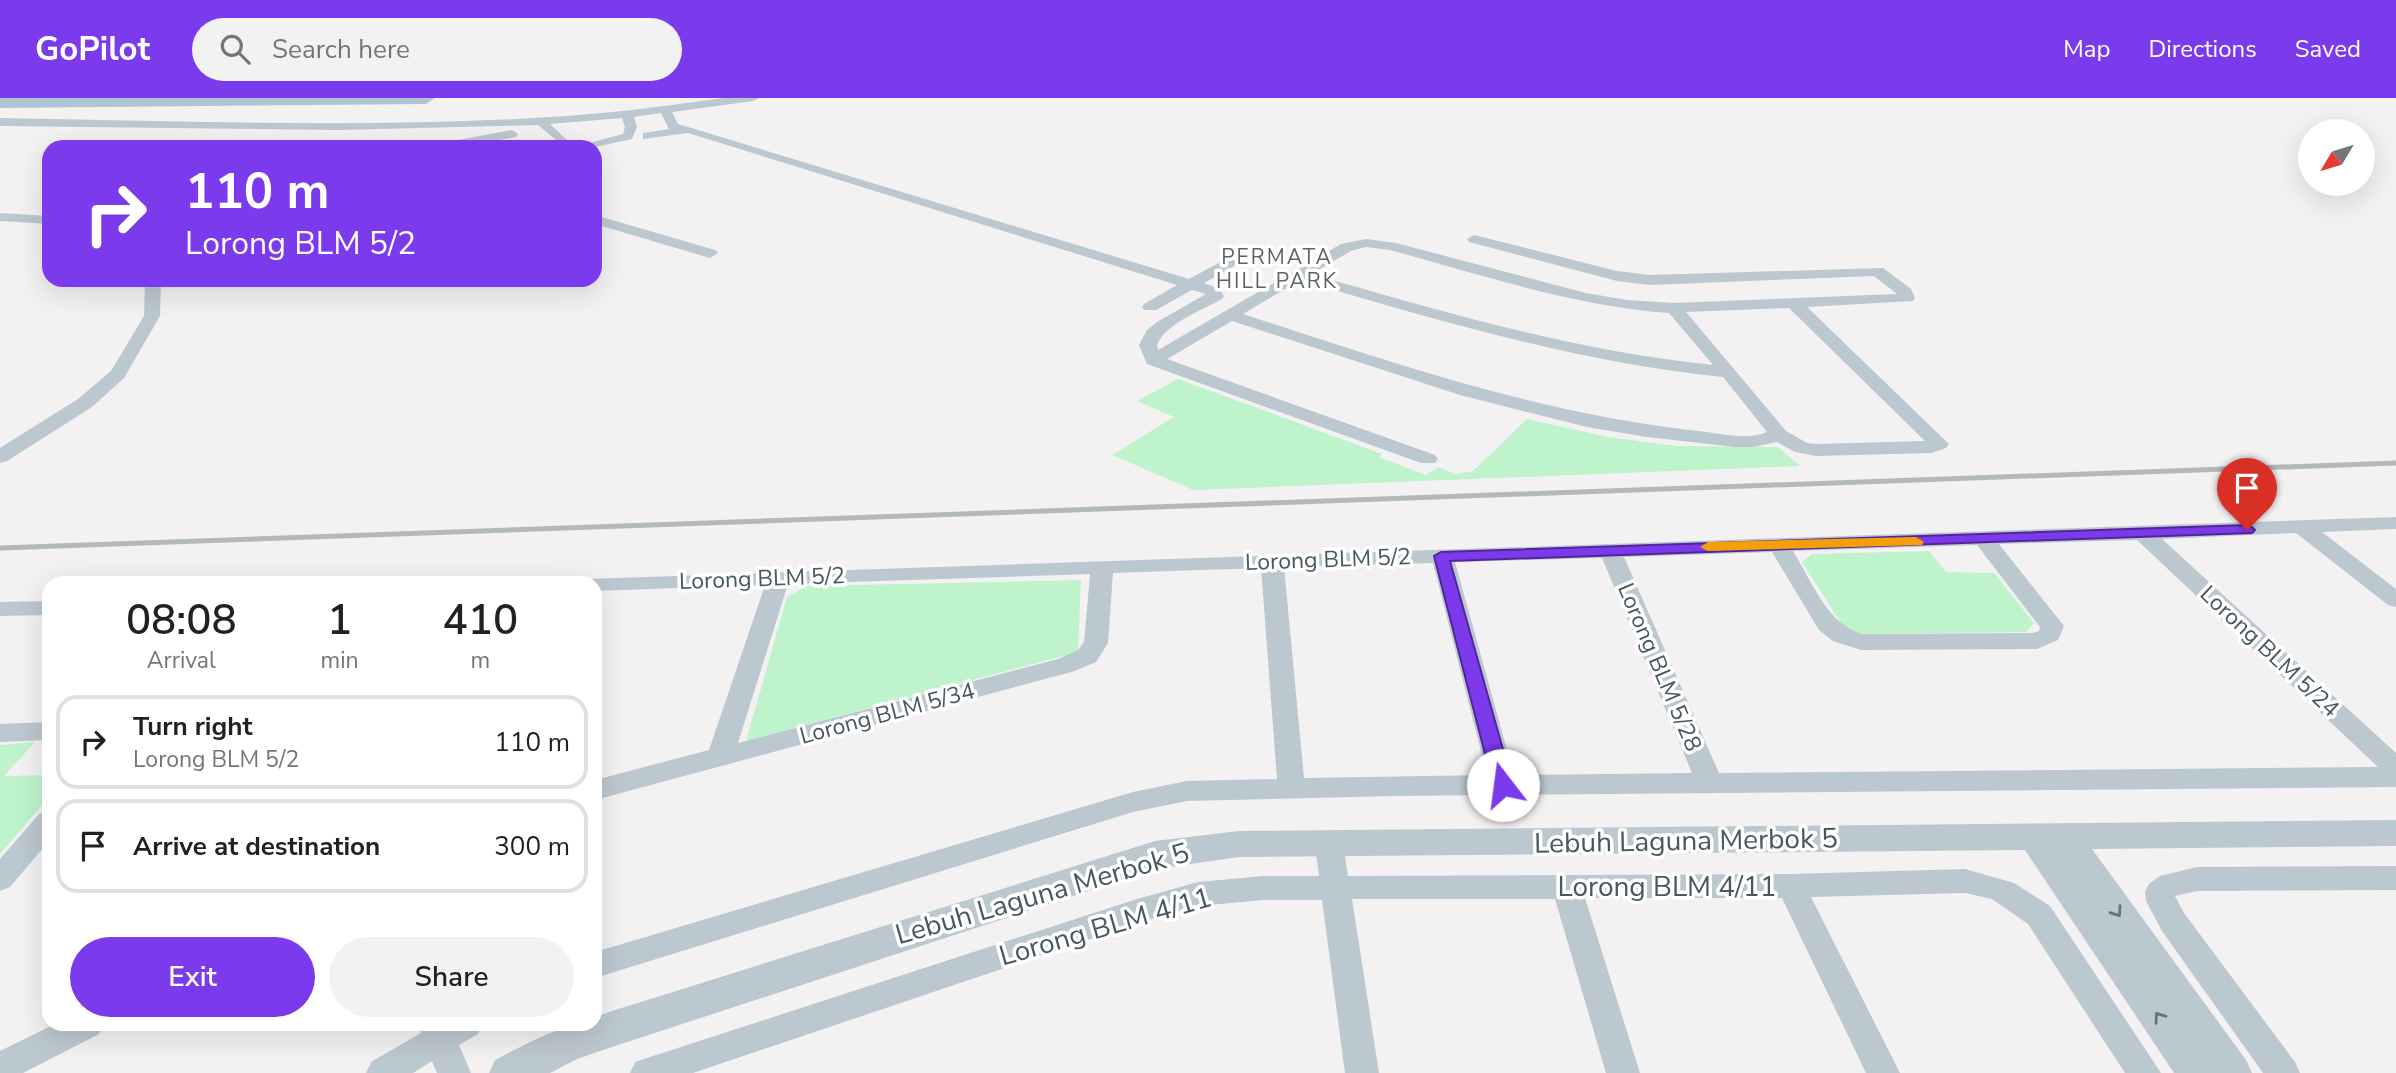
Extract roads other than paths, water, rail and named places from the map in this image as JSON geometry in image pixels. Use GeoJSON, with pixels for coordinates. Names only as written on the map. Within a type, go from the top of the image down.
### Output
{"type":"FeatureCollection","features":[{"type":"Feature","properties":{"kind":"main road"},"geometry":{"type":"LineString","coordinates":[[0,100],[426,98]]}},
{"type":"Feature","properties":{"kind":"main road"},"geometry":{"type":"LineString","coordinates":[[0,100],[23,102],[177,99]]}},
{"type":"Feature","properties":{"kind":"street"},"geometry":{"type":"LineString","coordinates":[[474,140],[547,124],[686,103],[753,98]]}},
{"type":"Feature","properties":{"kind":"street"},"geometry":{"type":"LineString","coordinates":[[0,113],[23,102]]}},
{"type":"Feature","properties":{"kind":"street"},"geometry":{"type":"LineString","coordinates":[[686,103],[689,129]]}},
{"type":"Feature","properties":{"kind":"street"},"geometry":{"type":"LineString","coordinates":[[664,108],[674,127],[689,129],[1212,291],[1216,296],[1153,334],[1147,345],[1153,360],[1428,459]]}},
{"type":"Feature","properties":{"kind":"street"},"geometry":{"type":"LineString","coordinates":[[602,142],[628,136],[631,127],[627,113]]}},
{"type":"Feature","properties":{"kind":"street"},"geometry":{"type":"LineString","coordinates":[[0,122],[417,126],[547,124],[561,140]]}},
{"type":"Feature","properties":{"kind":"street"},"geometry":{"type":"LineString","coordinates":[[417,126],[424,140]]}},
{"type":"Feature","properties":{"kind":"street"},"geometry":{"type":"LineString","coordinates":[[647,136],[689,129]]}},
{"type":"Feature","properties":{"kind":"street"},"geometry":{"type":"LineString","coordinates":[[0,217],[42,220]]}},
{"type":"Feature","properties":{"kind":"street"},"geometry":{"type":"LineString","coordinates":[[602,221],[710,253]]}},
{"type":"Feature","properties":{"kind":"street"},"geometry":{"type":"LineString","coordinates":[[1153,360],[1346,247],[1356,244],[1379,244],[1585,298],[1627,305],[1674,308],[1795,305],[1907,298],[1905,292],[1878,271],[1650,280],[1618,276],[1474,239]]}},
{"type":"Feature","properties":{"kind":"street"},"geometry":{"type":"LineString","coordinates":[[1150,307],[1229,263]]}},
{"type":"Feature","properties":{"kind":"street"},"geometry":{"type":"LineString","coordinates":[[1299,275],[1572,351],[1662,366],[1725,372]]}},
{"type":"Feature","properties":{"kind":"street"},"geometry":{"type":"LineString","coordinates":[[0,457],[85,403],[118,373],[148,328],[152,316],[153,287]]}},
{"type":"Feature","properties":{"kind":"street"},"geometry":{"type":"LineString","coordinates":[[1674,308],[1725,372],[1775,428],[1777,434],[1802,448],[1816,450],[1932,447],[1939,444],[1795,305]]}},
{"type":"Feature","properties":{"kind":"street"},"geometry":{"type":"LineString","coordinates":[[1230,315],[1470,392],[1570,419],[1655,433],[1738,441],[1758,441],[1777,434]]}},
{"type":"Feature","properties":{"kind":"street","name":"Lorong BLM 5/2"},"geometry":{"type":"LineString","coordinates":[[602,584],[1983,540],[2396,523]]}},
{"type":"Feature","properties":{"kind":"street"},"geometry":{"type":"LineString","coordinates":[[2301,527],[2396,600]]}},
{"type":"Feature","properties":{"kind":"street","name":"Lorong BLM 5/24"},"geometry":{"type":"LineString","coordinates":[[2144,534],[2396,769]]}},
{"type":"Feature","properties":{"kind":"street"},"geometry":{"type":"LineString","coordinates":[[1779,546],[1827,625],[1841,636],[1861,642],[2037,641],[2050,635],[2052,626],[1983,540]]}},
{"type":"Feature","properties":{"kind":"street","name":"Lorong BLM 5/28"},"geometry":{"type":"LineString","coordinates":[[1610,551],[1710,783]]}},
{"type":"Feature","properties":{"kind":"street"},"geometry":{"type":"LineString","coordinates":[[1441,556],[1503,785]]}},
{"type":"Feature","properties":{"kind":"street"},"geometry":{"type":"LineString","coordinates":[[1272,561],[1290,789]]}},
{"type":"Feature","properties":{"kind":"street","name":"Lorong BLM 5/34"},"geometry":{"type":"LineString","coordinates":[[602,788],[1066,665],[1087,656],[1096,643],[1102,566]]}},
{"type":"Feature","properties":{"kind":"street"},"geometry":{"type":"LineString","coordinates":[[720,757],[779,578]]}},
{"type":"Feature","properties":{"kind":"street"},"geometry":{"type":"LineString","coordinates":[[0,610],[42,607]]}},
{"type":"Feature","properties":{"kind":"street"},"geometry":{"type":"LineString","coordinates":[[0,733],[42,731]]}},
{"type":"Feature","properties":{"kind":"street"},"geometry":{"type":"LineString","coordinates":[[602,963],[1133,802],[1186,791],[2396,776]]}},
{"type":"Feature","properties":{"kind":"street"},"geometry":{"type":"LineString","coordinates":[[0,879],[42,829]]}},
{"type":"Feature","properties":{"kind":"street","name":"Lebuh Laguna Merbok 5"},"geometry":{"type":"LineString","coordinates":[[510,1073],[563,1046],[612,1029],[1155,855],[1240,844],[2396,833]]}},
{"type":"Feature","properties":{"kind":"street"},"geometry":{"type":"LineString","coordinates":[[2049,837],[2199,1073]]}},
{"type":"Feature","properties":{"kind":"street"},"geometry":{"type":"LineString","coordinates":[[2049,837],[2231,1073]]}},
{"type":"Feature","properties":{"kind":"street"},"geometry":{"type":"LineString","coordinates":[[1329,844],[1362,1073]]}},
{"type":"Feature","properties":{"kind":"street"},"geometry":{"type":"LineString","coordinates":[[2283,1073],[2173,922],[2161,901],[2160,892],[2170,884],[2197,879],[2396,878]]}},
{"type":"Feature","properties":{"kind":"street"},"geometry":{"type":"LineString","coordinates":[[1883,1073],[1791,886],[1965,881],[2003,891],[2039,915],[2144,1073]]}},
{"type":"Feature","properties":{"kind":"street","name":"Lorong BLM 4/11"},"geometry":{"type":"LineString","coordinates":[[647,1073],[1149,907],[1198,894],[1251,889],[1791,886]]}},
{"type":"Feature","properties":{"kind":"street"},"geometry":{"type":"LineString","coordinates":[[1567,887],[1623,1073]]}},
{"type":"Feature","properties":{"kind":"street"},"geometry":{"type":"LineString","coordinates":[[0,1068],[74,1031]]}},
{"type":"Feature","properties":{"kind":"street"},"geometry":{"type":"LineString","coordinates":[[383,1073],[443,1031]]}},
{"type":"Feature","properties":{"kind":"street"},"geometry":{"type":"LineString","coordinates":[[446,1031],[454,1073]]}},
{"type":"Feature","properties":{"kind":"railway"},"geometry":{"type":"LineString","coordinates":[[0,548],[2396,463]]}},
{"type":"Feature","properties":{"kind":"district","name":"PERMATA HILL PARK"},"geometry":{"type":"Point","coordinates":[1277,269]}}]}
